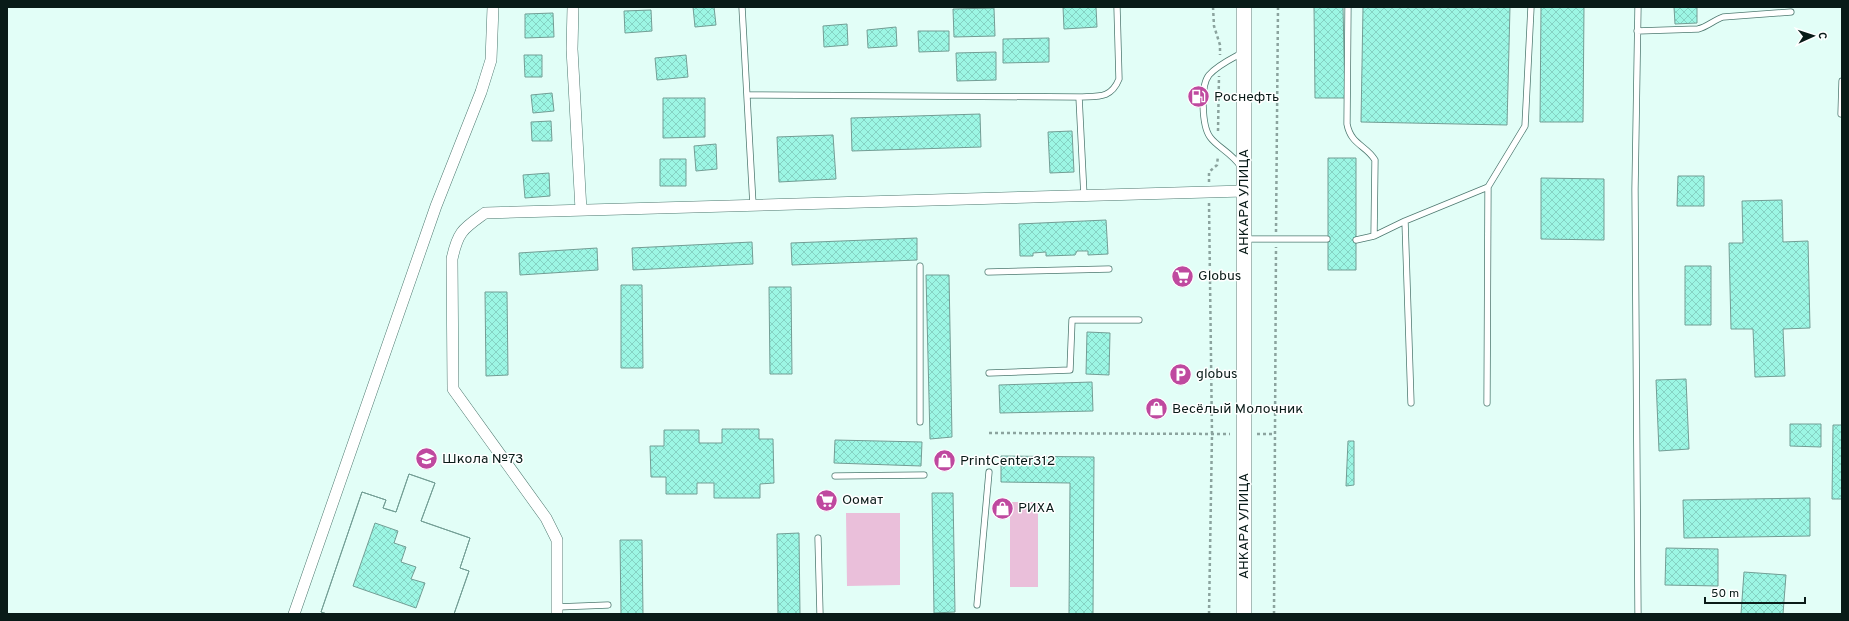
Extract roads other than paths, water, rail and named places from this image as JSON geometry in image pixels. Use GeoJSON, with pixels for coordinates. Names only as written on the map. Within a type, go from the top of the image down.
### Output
{"type":"FeatureCollection","features":[{"type":"Feature","properties":{"kind":"main road","name":"АНКАРА УЛИЦА"},"geometry":{"type":"LineString","coordinates":[[1244,7],[1244,614]]}},
{"type":"Feature","properties":{"kind":"street"},"geometry":{"type":"LineString","coordinates":[[294,614],[436,206],[481,92],[491,60],[493,7]]}},
{"type":"Feature","properties":{"kind":"street"},"geometry":{"type":"LineString","coordinates":[[573,7],[572,49],[581,210]]}},
{"type":"Feature","properties":{"kind":"street"},"geometry":{"type":"LineString","coordinates":[[557,610],[557,540],[546,518],[453,389],[452,259],[456,240],[463,229],[485,213],[1209,192],[1244,184]]}},
{"type":"Feature","properties":{"kind":"lane"},"geometry":{"type":"LineString","coordinates":[[742,7],[753,205]]}},
{"type":"Feature","properties":{"kind":"lane"},"geometry":{"type":"LineString","coordinates":[[747,95],[1079,97],[1108,95],[1115,88],[1119,79],[1117,7]]}},
{"type":"Feature","properties":{"kind":"lane"},"geometry":{"type":"LineString","coordinates":[[1348,7],[1348,124],[1349,132],[1353,140],[1372,155],[1375,160],[1374,236]]}},
{"type":"Feature","properties":{"kind":"lane"},"geometry":{"type":"LineString","coordinates":[[1487,403],[1488,187],[1525,126],[1531,7]]}},
{"type":"Feature","properties":{"kind":"lane"},"geometry":{"type":"LineString","coordinates":[[1638,7],[1635,189],[1638,614]]}},
{"type":"Feature","properties":{"kind":"lane"},"geometry":{"type":"LineString","coordinates":[[1637,31],[1698,29],[1707,27],[1723,17],[1791,12]]}},
{"type":"Feature","properties":{"kind":"lane"},"geometry":{"type":"LineString","coordinates":[[1244,52],[1220,66],[1208,76],[1204,90],[1205,128],[1210,138],[1235,158],[1240,166],[1244,184]]}},
{"type":"Feature","properties":{"kind":"lane"},"geometry":{"type":"LineString","coordinates":[[1841,114],[1842,81]]}},
{"type":"Feature","properties":{"kind":"lane"},"geometry":{"type":"LineString","coordinates":[[1079,97],[1084,196]]}},
{"type":"Feature","properties":{"kind":"lane"},"geometry":{"type":"LineString","coordinates":[[1356,240],[1374,236],[1405,221],[1488,187]]}},
{"type":"Feature","properties":{"kind":"lane"},"geometry":{"type":"LineString","coordinates":[[1405,221],[1411,404]]}},
{"type":"Feature","properties":{"kind":"lane"},"geometry":{"type":"LineString","coordinates":[[1244,238],[1327,239]]}},
{"type":"Feature","properties":{"kind":"lane"},"geometry":{"type":"LineString","coordinates":[[920,266],[920,422]]}},
{"type":"Feature","properties":{"kind":"lane"},"geometry":{"type":"LineString","coordinates":[[988,272],[1109,269]]}},
{"type":"Feature","properties":{"kind":"lane"},"geometry":{"type":"LineString","coordinates":[[989,374],[1070,370],[1072,320],[1139,320]]}},
{"type":"Feature","properties":{"kind":"lane"},"geometry":{"type":"LineString","coordinates":[[977,605],[989,472]]}},
{"type":"Feature","properties":{"kind":"lane"},"geometry":{"type":"LineString","coordinates":[[835,476],[924,475]]}},
{"type":"Feature","properties":{"kind":"lane"},"geometry":{"type":"LineString","coordinates":[[818,538],[820,614]]}},
{"type":"Feature","properties":{"kind":"lane"},"geometry":{"type":"LineString","coordinates":[[557,610],[608,605]]}},
{"type":"Feature","properties":{"kind":"place","name":"Роснефть"},"geometry":{"type":"Point","coordinates":[1199,97]}},
{"type":"Feature","properties":{"kind":"place","name":"Globus"},"geometry":{"type":"Point","coordinates":[1183,276]}},
{"type":"Feature","properties":{"kind":"place","name":"globus"},"geometry":{"type":"Point","coordinates":[1180,374]}},
{"type":"Feature","properties":{"kind":"place","name":"Весёлый Молочник"},"geometry":{"type":"Point","coordinates":[1156,409]}},
{"type":"Feature","properties":{"kind":"place","name":"Школа №73"},"geometry":{"type":"Point","coordinates":[426,459]}},
{"type":"Feature","properties":{"kind":"place","name":"PrintCenter312"},"geometry":{"type":"Point","coordinates":[944,461]}},
{"type":"Feature","properties":{"kind":"place","name":"Оомат"},"geometry":{"type":"Point","coordinates":[827,500]}},
{"type":"Feature","properties":{"kind":"place","name":"РИХА"},"geometry":{"type":"Point","coordinates":[1003,508]}}]}
